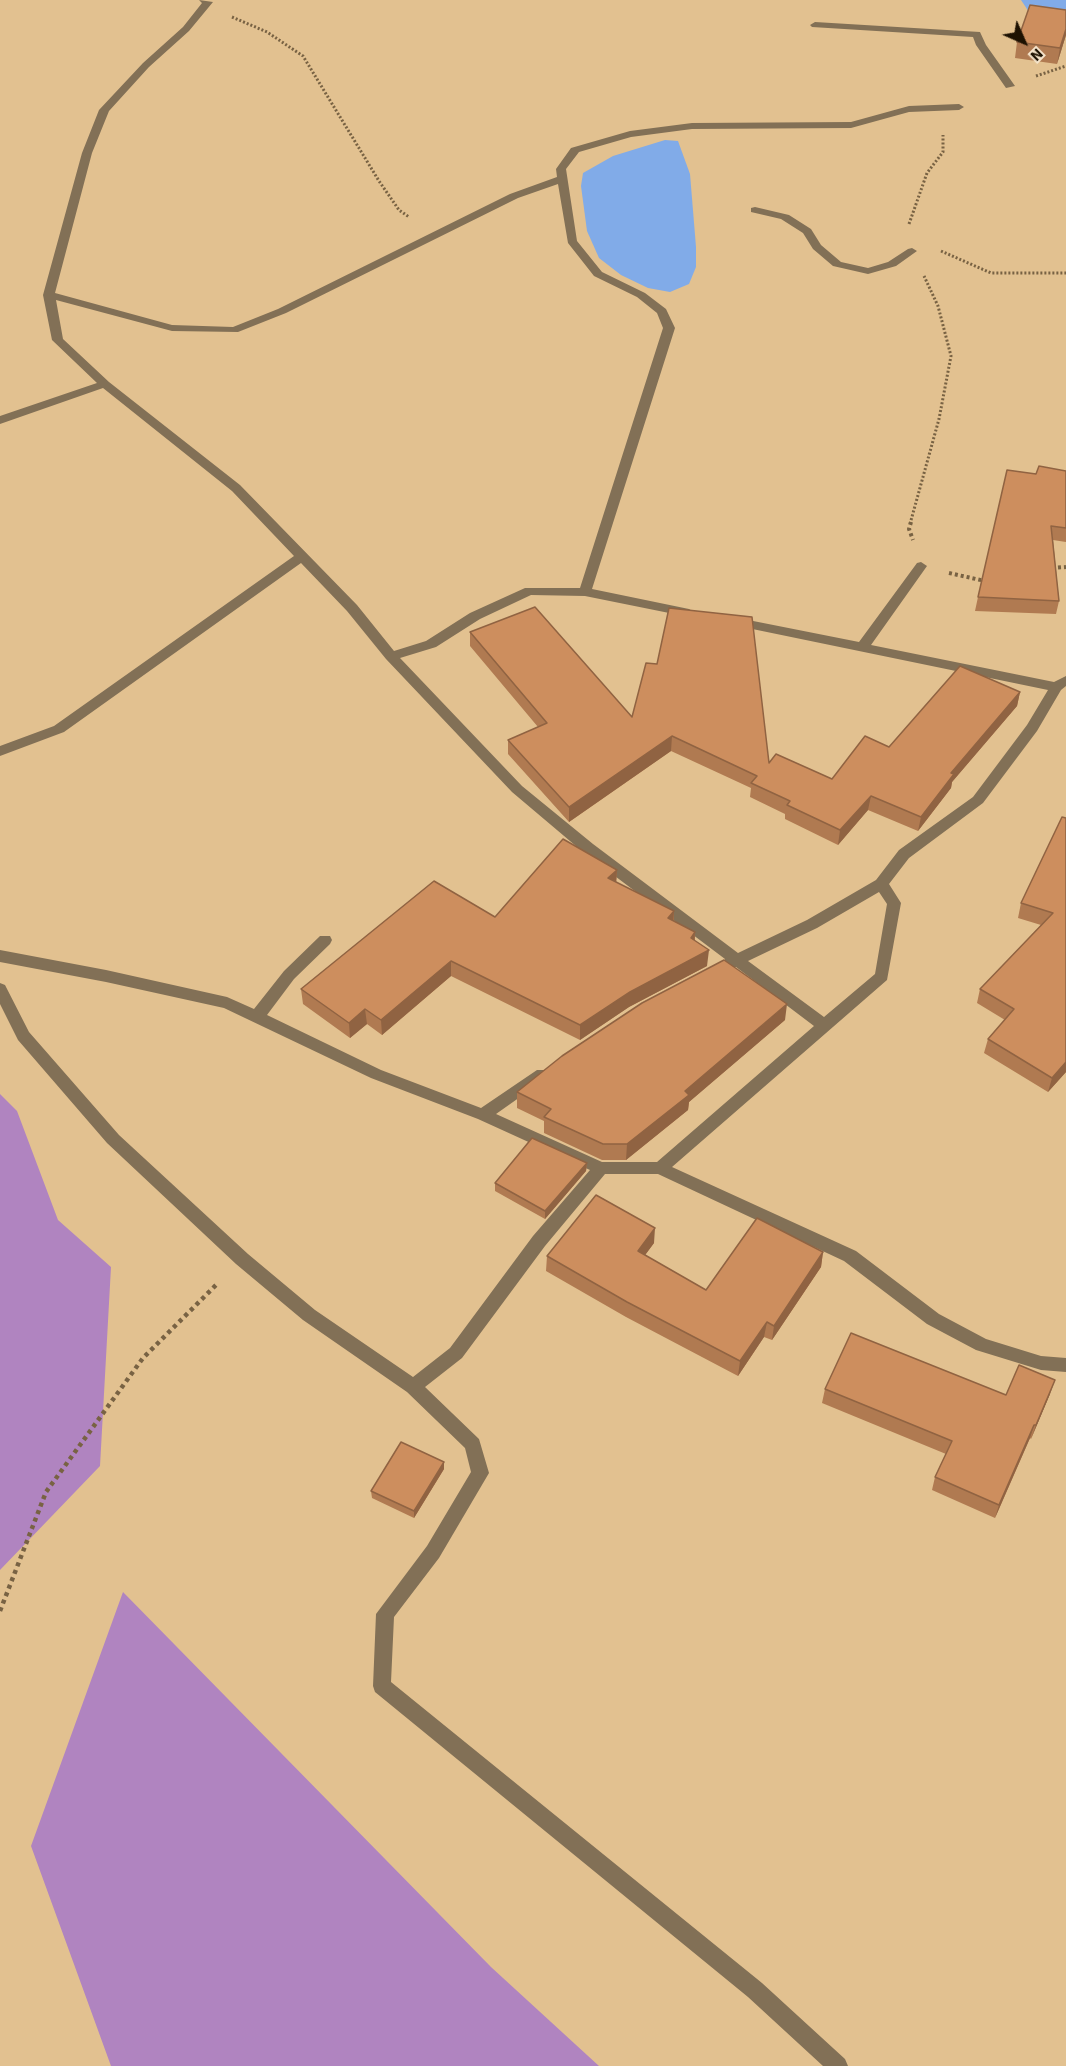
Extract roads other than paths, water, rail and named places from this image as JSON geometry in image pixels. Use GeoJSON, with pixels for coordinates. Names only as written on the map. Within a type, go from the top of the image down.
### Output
{"type":"FeatureCollection","features":[{"type":"Feature","properties":{"kind":"street"},"geometry":{"type":"LineString","coordinates":[[206,1],[186,29],[146,65],[104,110],[87,153],[49,295],[58,340],[105,384],[236,488],[352,608],[391,656],[517,789],[588,848],[825,1026]]}},
{"type":"Feature","properties":{"kind":"street"},"geometry":{"type":"LineString","coordinates":[[815,25],[977,34],[981,45],[1011,86]]}},
{"type":"Feature","properties":{"kind":"street"},"geometry":{"type":"LineString","coordinates":[[585,592],[669,328],[662,311],[641,294],[598,274],[572,241],[561,169],[575,150],[630,134],[692,126],[851,125],[909,109],[959,107]]}},
{"type":"Feature","properties":{"kind":"street"},"geometry":{"type":"LineString","coordinates":[[49,295],[172,328],[234,330],[282,312],[514,196],[562,179]]}},
{"type":"Feature","properties":{"kind":"street"},"geometry":{"type":"LineString","coordinates":[[755,210],[785,217],[800,226],[807,231],[817,247],[837,264],[868,271],[892,264],[912,251]]}},
{"type":"Feature","properties":{"kind":"street"},"geometry":{"type":"LineString","coordinates":[[0,420],[105,384]]}},
{"type":"Feature","properties":{"kind":"street"},"geometry":{"type":"LineString","coordinates":[[0,751],[58,729],[302,556]]}},
{"type":"Feature","properties":{"kind":"street"},"geometry":{"type":"LineString","coordinates":[[863,647],[921,566]]}},
{"type":"Feature","properties":{"kind":"street"},"geometry":{"type":"LineString","coordinates":[[391,656],[431,644],[475,616],[529,591],[585,592],[701,615]]}},
{"type":"Feature","properties":{"kind":"street"},"geometry":{"type":"LineString","coordinates":[[716,970],[812,924],[881,884],[904,854],[978,800],[1032,728],[1061,683],[724,620]]}},
{"type":"Feature","properties":{"kind":"street"},"geometry":{"type":"LineString","coordinates":[[660,1168],[882,976],[894,903],[881,884]]}},
{"type":"Feature","properties":{"kind":"street"},"geometry":{"type":"LineString","coordinates":[[256,1018],[289,975],[325,940]]}},
{"type":"Feature","properties":{"kind":"street"},"geometry":{"type":"LineString","coordinates":[[0,956],[106,976],[227,1004],[376,1074],[483,1115],[600,1168],[660,1168],[850,1256],[933,1319],[982,1345],[1041,1363],[1066,1365]]}},
{"type":"Feature","properties":{"kind":"street"},"geometry":{"type":"LineString","coordinates":[[0,988],[22,1036],[113,1139],[242,1259],[309,1315],[413,1387],[473,1444],[480,1473],[433,1552],[385,1614],[382,1686],[755,1990],[838,2066]]}},
{"type":"Feature","properties":{"kind":"street"},"geometry":{"type":"LineString","coordinates":[[483,1115],[551,1068]]}},
{"type":"Feature","properties":{"kind":"street"},"geometry":{"type":"LineString","coordinates":[[413,1387],[456,1353],[539,1241],[600,1168]]}},
{"type":"Feature","properties":{"kind":"water"},"geometry":{"type":"Polygon","coordinates":[[[665,140],[678,141],[690,174],[696,247],[696,267],[689,284],[670,292],[648,288],[621,275],[599,258],[587,231],[581,186],[583,173],[613,156],[665,140]]]}},
{"type":"Feature","properties":{"kind":"waterway"},"geometry":{"type":"LineString","coordinates":[[1048,0],[1066,6]]}}]}
